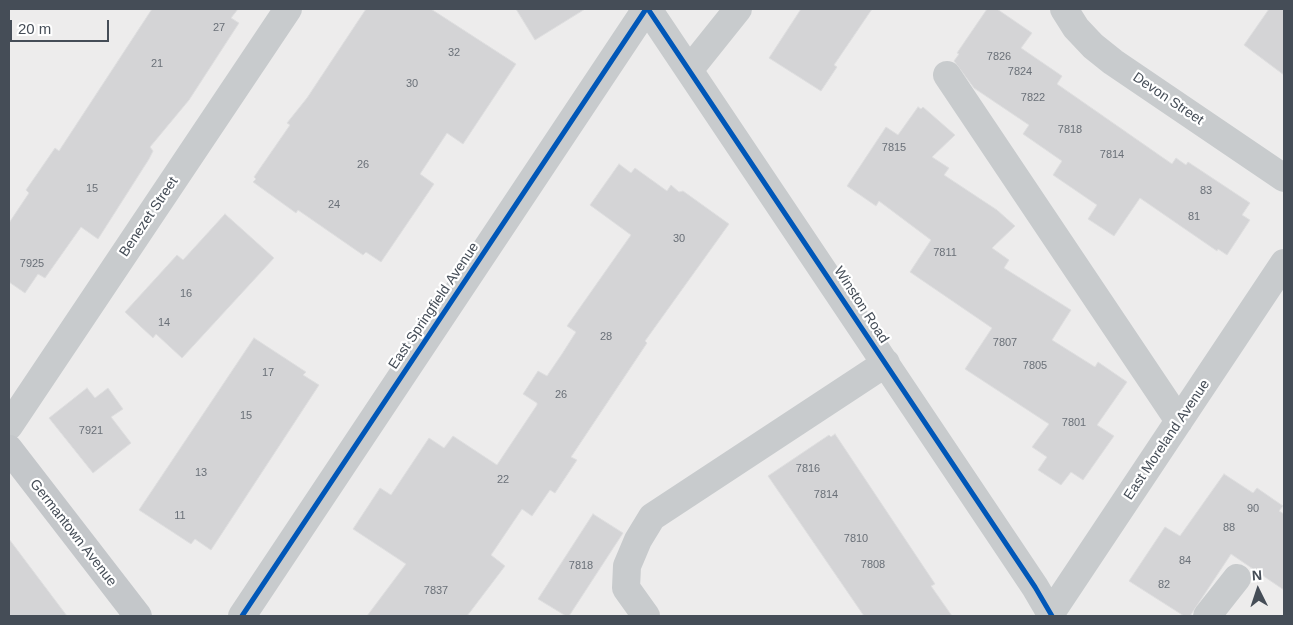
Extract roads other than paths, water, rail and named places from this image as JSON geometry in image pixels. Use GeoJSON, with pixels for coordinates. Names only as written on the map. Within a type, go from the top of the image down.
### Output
{"type":"FeatureCollection","features":[{"type":"Feature","properties":{"kind":"main road","name":"Germantown Avenue"},"geometry":{"type":"LineString","coordinates":[[9,449],[138,616]]}},
{"type":"Feature","properties":{"kind":"street","name":"Benezet Street"},"geometry":{"type":"LineString","coordinates":[[9,426],[288,9]]}},
{"type":"Feature","properties":{"kind":"street","name":"Winston Road"},"geometry":{"type":"LineString","coordinates":[[647,9],[690,69],[1036,587],[1051,615]]}},
{"type":"Feature","properties":{"kind":"street","name":"East Springfield Avenue"},"geometry":{"type":"LineString","coordinates":[[242,616],[647,9]]}},
{"type":"Feature","properties":{"kind":"street"},"geometry":{"type":"LineString","coordinates":[[690,69],[738,9]]}},
{"type":"Feature","properties":{"kind":"street","name":"Devon Street"},"geometry":{"type":"LineString","coordinates":[[1064,9],[1076,28],[1093,46],[1113,62],[1284,178]]}},
{"type":"Feature","properties":{"kind":"street"},"geometry":{"type":"LineString","coordinates":[[947,75],[1179,421]]}},
{"type":"Feature","properties":{"kind":"street","name":"East Moreland Avenue"},"geometry":{"type":"LineString","coordinates":[[1051,615],[1179,421],[1281,276]]}},
{"type":"Feature","properties":{"kind":"street"},"geometry":{"type":"LineString","coordinates":[[646,616],[626,588],[627,566],[638,540],[652,517],[886,364]]}},
{"type":"Feature","properties":{"kind":"street"},"geometry":{"type":"LineString","coordinates":[[1207,616],[1237,578]]}}]}
